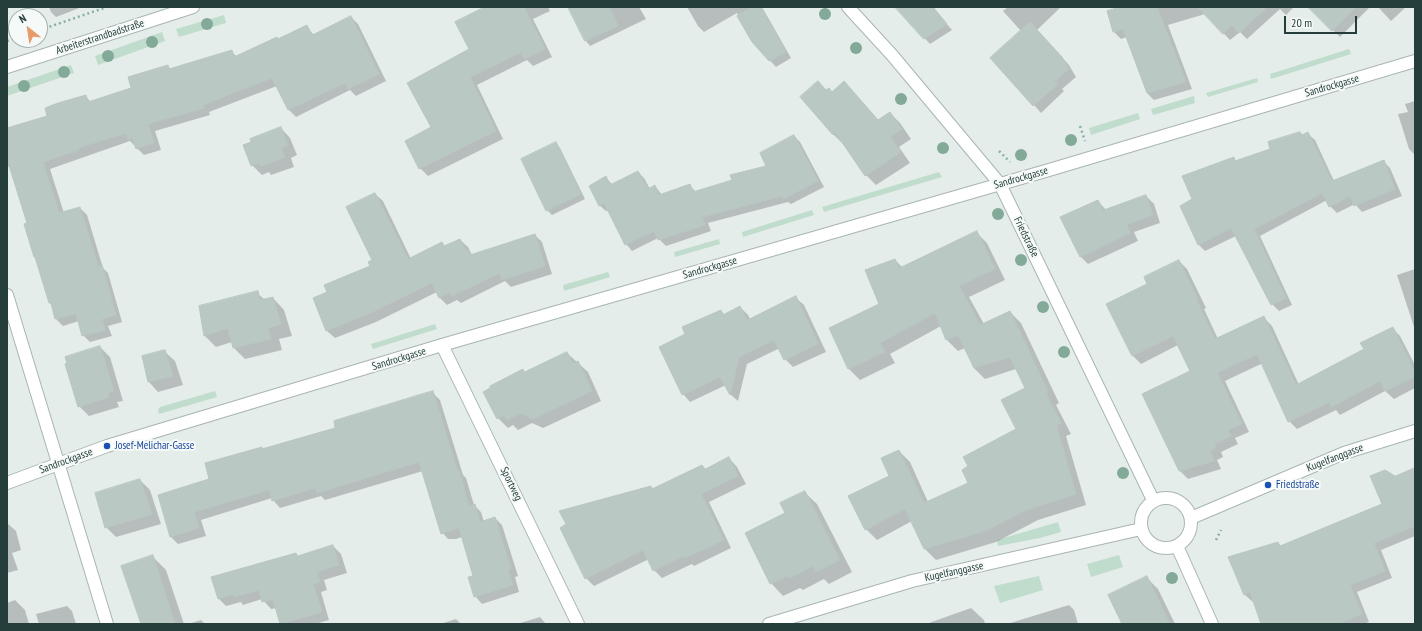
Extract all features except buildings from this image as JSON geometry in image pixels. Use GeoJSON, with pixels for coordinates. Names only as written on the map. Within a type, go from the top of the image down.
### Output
{"type":"FeatureCollection","features":[{"type":"Feature","properties":{"kind":"street","name":"Arbeiterstrandbadstraße"},"geometry":{"type":"LineString","coordinates":[[7,67],[193,7]]}},
{"type":"Feature","properties":{"kind":"street","name":"Friedstraße"},"geometry":{"type":"LineString","coordinates":[[848,7],[892,55],[1000,184],[1154,500]]}},
{"type":"Feature","properties":{"kind":"street","name":"Sandrockgasse"},"geometry":{"type":"LineString","coordinates":[[7,483],[107,446],[442,345],[1000,184],[1415,61]]}},
{"type":"Feature","properties":{"kind":"street"},"geometry":{"type":"LineString","coordinates":[[7,295],[107,624]]}},
{"type":"Feature","properties":{"kind":"street","name":"Sportweg"},"geometry":{"type":"LineString","coordinates":[[442,345],[578,624]]}},
{"type":"Feature","properties":{"kind":"street","name":"Kugelfanggasse"},"geometry":{"type":"LineString","coordinates":[[1191,518],[1344,452],[1415,431]]}},
{"type":"Feature","properties":{"kind":"street"},"geometry":{"type":"LineString","coordinates":[[1170,498],[1179,500],[1188,510],[1191,518],[1192,526],[1189,534],[1177,546],[1165,548],[1154,545],[1146,538],[1141,529],[1141,521],[1145,509],[1154,500],[1170,498]]}},
{"type":"Feature","properties":{"kind":"street","name":"Kugelfanggasse"},"geometry":{"type":"LineString","coordinates":[[768,624],[912,582],[1141,529]]}},
{"type":"Feature","properties":{"kind":"street"},"geometry":{"type":"LineString","coordinates":[[1177,546],[1212,624]]}},
{"type":"Feature","properties":{"kind":"path"},"geometry":{"type":"LineString","coordinates":[[48,27],[107,7]]}},
{"type":"Feature","properties":{"kind":"path"},"geometry":{"type":"LineString","coordinates":[[1080,126],[1086,144],[1081,145]]}},
{"type":"Feature","properties":{"kind":"path"},"geometry":{"type":"LineString","coordinates":[[999,151],[1014,166]]}},
{"type":"Feature","properties":{"kind":"path"},"geometry":{"type":"LineString","coordinates":[[1216,540],[1221,530]]}},
{"type":"Feature","properties":{"kind":"green space"},"geometry":{"type":"Polygon","coordinates":[[[224,15],[226,23],[179,37],[176,29],[224,15]]]}},
{"type":"Feature","properties":{"kind":"green space"},"geometry":{"type":"Polygon","coordinates":[[[162,32],[165,41],[98,65],[95,56],[162,32]]]}},
{"type":"Feature","properties":{"kind":"green space"},"geometry":{"type":"Polygon","coordinates":[[[1349,49],[1351,54],[1271,79],[1270,74],[1349,49]]]}},
{"type":"Feature","properties":{"kind":"green space"},"geometry":{"type":"Polygon","coordinates":[[[71,65],[74,73],[7,96],[7,87],[71,65]]]}},
{"type":"Feature","properties":{"kind":"green space"},"geometry":{"type":"Polygon","coordinates":[[[1257,78],[1258,82],[1208,97],[1206,93],[1257,78]]]}},
{"type":"Feature","properties":{"kind":"green space"},"geometry":{"type":"Polygon","coordinates":[[[1194,96],[1195,103],[1153,115],[1151,109],[1194,96]]]}},
{"type":"Feature","properties":{"kind":"green space"},"geometry":{"type":"Polygon","coordinates":[[[1138,113],[1140,119],[1091,135],[1089,128],[1138,113]]]}},
{"type":"Feature","properties":{"kind":"green space"},"geometry":{"type":"Polygon","coordinates":[[[939,172],[942,177],[824,212],[822,207],[939,172]]]}},
{"type":"Feature","properties":{"kind":"green space"},"geometry":{"type":"Polygon","coordinates":[[[812,210],[814,215],[743,237],[742,232],[812,210]]]}},
{"type":"Feature","properties":{"kind":"green space"},"geometry":{"type":"Polygon","coordinates":[[[719,239],[720,244],[675,257],[674,252],[719,239]]]}},
{"type":"Feature","properties":{"kind":"green space"},"geometry":{"type":"Polygon","coordinates":[[[608,272],[610,277],[564,291],[563,285],[608,272]]]}},
{"type":"Feature","properties":{"kind":"green space"},"geometry":{"type":"Polygon","coordinates":[[[435,324],[437,329],[373,349],[371,344],[435,324]]]}},
{"type":"Feature","properties":{"kind":"green space"},"geometry":{"type":"Polygon","coordinates":[[[215,391],[217,397],[159,414],[158,410],[160,407],[215,391]]]}},
{"type":"Feature","properties":{"kind":"green space"},"geometry":{"type":"Polygon","coordinates":[[[1058,522],[1061,532],[1040,538],[998,546],[997,540],[1058,522]]]}},
{"type":"Feature","properties":{"kind":"green space"},"geometry":{"type":"Polygon","coordinates":[[[1119,555],[1123,567],[1091,577],[1087,564],[1119,555]]]}},
{"type":"Feature","properties":{"kind":"green space"},"geometry":{"type":"Polygon","coordinates":[[[1039,576],[1043,590],[1000,603],[994,586],[1039,576]]]}},
{"type":"Feature","properties":{"kind":"place","name":"Josef-Melichar-Gasse"},"geometry":{"type":"Point","coordinates":[107,446]}},
{"type":"Feature","properties":{"kind":"place","name":"Friedstraße"},"geometry":{"type":"Point","coordinates":[1268,485]}}]}
